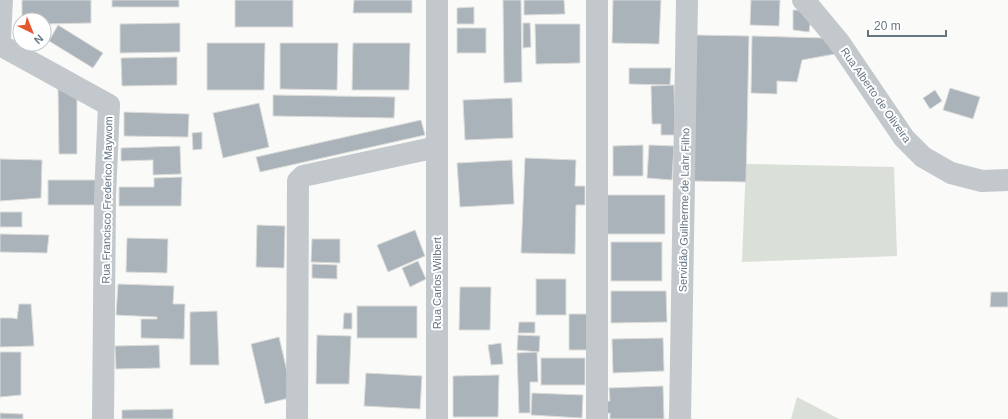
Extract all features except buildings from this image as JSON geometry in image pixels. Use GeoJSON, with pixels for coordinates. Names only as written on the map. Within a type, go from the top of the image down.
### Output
{"type":"FeatureCollection","features":[{"type":"Feature","properties":{"kind":"street"},"geometry":{"type":"LineString","coordinates":[[0,38],[2,0]]}},
{"type":"Feature","properties":{"kind":"street","name":"Rua Carlos Wilbert"},"geometry":{"type":"LineString","coordinates":[[437,0],[437,419]]}},
{"type":"Feature","properties":{"kind":"street"},"geometry":{"type":"LineString","coordinates":[[597,0],[597,419]]}},
{"type":"Feature","properties":{"kind":"street","name":"Servidão Guilherme de Lahr Filho"},"geometry":{"type":"LineString","coordinates":[[680,419],[687,0]]}},
{"type":"Feature","properties":{"kind":"street","name":"Rua Alberto de Oliveira"},"geometry":{"type":"LineString","coordinates":[[803,0],[839,42],[904,138],[923,157],[951,173],[976,180],[1008,180]]}},
{"type":"Feature","properties":{"kind":"street","name":"Rua Francisco Frederico Maywom"},"geometry":{"type":"LineString","coordinates":[[0,45],[109,105],[105,196],[103,419]]}},
{"type":"Feature","properties":{"kind":"street"},"geometry":{"type":"LineString","coordinates":[[297,419],[298,181],[303,176],[437,147]]}},
{"type":"Feature","properties":{"kind":"shaded area"},"geometry":{"type":"Polygon","coordinates":[[[746,164],[894,167],[897,256],[742,262],[746,164]]]}},
{"type":"Feature","properties":{"kind":"shaded area"},"geometry":{"type":"Polygon","coordinates":[[[797,397],[839,419],[791,419],[797,397]]]}}]}
